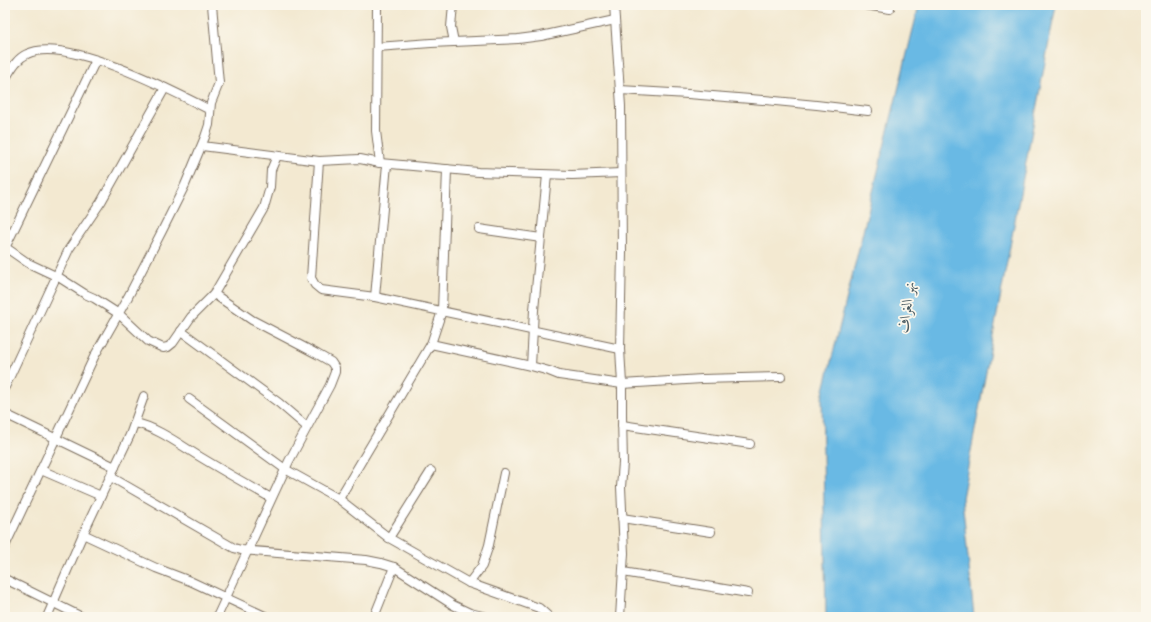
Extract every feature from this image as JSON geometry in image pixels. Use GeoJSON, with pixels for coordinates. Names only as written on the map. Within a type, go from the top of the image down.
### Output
{"type":"FeatureCollection","features":[{"type":"Feature","properties":{"kind":"street"},"geometry":{"type":"LineString","coordinates":[[5,546],[94,357],[119,314],[185,185],[202,146],[209,125],[210,110],[219,78],[212,5]]}},
{"type":"Feature","properties":{"kind":"street"},"geometry":{"type":"LineString","coordinates":[[375,297],[383,164],[376,131],[377,5]]}},
{"type":"Feature","properties":{"kind":"street"},"geometry":{"type":"LineString","coordinates":[[453,5],[451,27],[454,42]]}},
{"type":"Feature","properties":{"kind":"street"},"geometry":{"type":"LineString","coordinates":[[614,5],[621,106],[622,253],[620,349],[623,463],[621,487],[624,552],[620,617]]}},
{"type":"Feature","properties":{"kind":"street"},"geometry":{"type":"LineString","coordinates":[[865,5],[890,9]]}},
{"type":"Feature","properties":{"kind":"street"},"geometry":{"type":"LineString","coordinates":[[377,47],[431,43],[497,41],[541,36],[615,20]]}},
{"type":"Feature","properties":{"kind":"street"},"geometry":{"type":"LineString","coordinates":[[5,79],[13,66],[27,53],[37,50],[65,52],[122,68],[210,110]]}},
{"type":"Feature","properties":{"kind":"street"},"geometry":{"type":"LineString","coordinates":[[96,60],[5,248],[28,263],[70,283],[119,314],[148,341],[163,348],[168,347],[191,317],[214,294],[264,208],[270,187],[271,170],[277,156]]}},
{"type":"Feature","properties":{"kind":"street"},"geometry":{"type":"LineString","coordinates":[[5,387],[70,249],[101,202],[165,88]]}},
{"type":"Feature","properties":{"kind":"street"},"geometry":{"type":"LineString","coordinates":[[620,90],[698,94],[868,111]]}},
{"type":"Feature","properties":{"kind":"street"},"geometry":{"type":"LineString","coordinates":[[202,146],[319,161],[360,159],[383,164],[478,172],[547,175],[621,173]]}},
{"type":"Feature","properties":{"kind":"street"},"geometry":{"type":"LineString","coordinates":[[319,161],[311,278],[315,285],[321,290],[375,297],[620,349]]}},
{"type":"Feature","properties":{"kind":"street"},"geometry":{"type":"LineString","coordinates":[[339,499],[431,344],[442,311],[447,170]]}},
{"type":"Feature","properties":{"kind":"street"},"geometry":{"type":"LineString","coordinates":[[531,366],[547,175]]}},
{"type":"Feature","properties":{"kind":"street"},"geometry":{"type":"LineString","coordinates":[[479,230],[541,238]]}},
{"type":"Feature","properties":{"kind":"street"},"geometry":{"type":"LineString","coordinates":[[214,294],[252,320],[331,362],[336,372],[285,469],[217,617]]}},
{"type":"Feature","properties":{"kind":"street"},"geometry":{"type":"LineString","coordinates":[[181,331],[279,403],[307,427]]}},
{"type":"Feature","properties":{"kind":"street"},"geometry":{"type":"LineString","coordinates":[[431,344],[531,366],[559,375],[622,384],[702,379],[781,377]]}},
{"type":"Feature","properties":{"kind":"street"},"geometry":{"type":"LineString","coordinates":[[47,617],[83,534],[135,423],[144,396]]}},
{"type":"Feature","properties":{"kind":"street"},"geometry":{"type":"LineString","coordinates":[[189,399],[285,469],[339,499],[389,538],[469,583],[539,608],[549,617]]}},
{"type":"Feature","properties":{"kind":"street"},"geometry":{"type":"LineString","coordinates":[[5,414],[115,467]]}},
{"type":"Feature","properties":{"kind":"street"},"geometry":{"type":"LineString","coordinates":[[135,423],[142,424],[169,438],[271,498]]}},
{"type":"Feature","properties":{"kind":"street"},"geometry":{"type":"LineString","coordinates":[[622,425],[750,444]]}},
{"type":"Feature","properties":{"kind":"street"},"geometry":{"type":"LineString","coordinates":[[41,470],[101,496]]}},
{"type":"Feature","properties":{"kind":"street"},"geometry":{"type":"LineString","coordinates":[[389,538],[431,471]]}},
{"type":"Feature","properties":{"kind":"street"},"geometry":{"type":"LineString","coordinates":[[469,583],[482,566],[489,545],[504,473]]}},
{"type":"Feature","properties":{"kind":"street"},"geometry":{"type":"LineString","coordinates":[[110,477],[234,548],[366,560],[381,563],[394,568],[453,605],[470,613],[487,617]]}},
{"type":"Feature","properties":{"kind":"street"},"geometry":{"type":"LineString","coordinates":[[622,518],[711,532]]}},
{"type":"Feature","properties":{"kind":"street"},"geometry":{"type":"LineString","coordinates":[[83,534],[267,617]]}},
{"type":"Feature","properties":{"kind":"street"},"geometry":{"type":"LineString","coordinates":[[374,617],[394,568]]}},
{"type":"Feature","properties":{"kind":"street"},"geometry":{"type":"LineString","coordinates":[[623,572],[748,593]]}},
{"type":"Feature","properties":{"kind":"street"},"geometry":{"type":"LineString","coordinates":[[5,579],[82,617]]}},
{"type":"Feature","properties":{"kind":"water","name":"نهر الغراف"},"geometry":{"type":"Polygon","coordinates":[[[919,5],[1056,5],[962,498],[974,617],[826,617],[822,398],[919,5]]]}}]}
